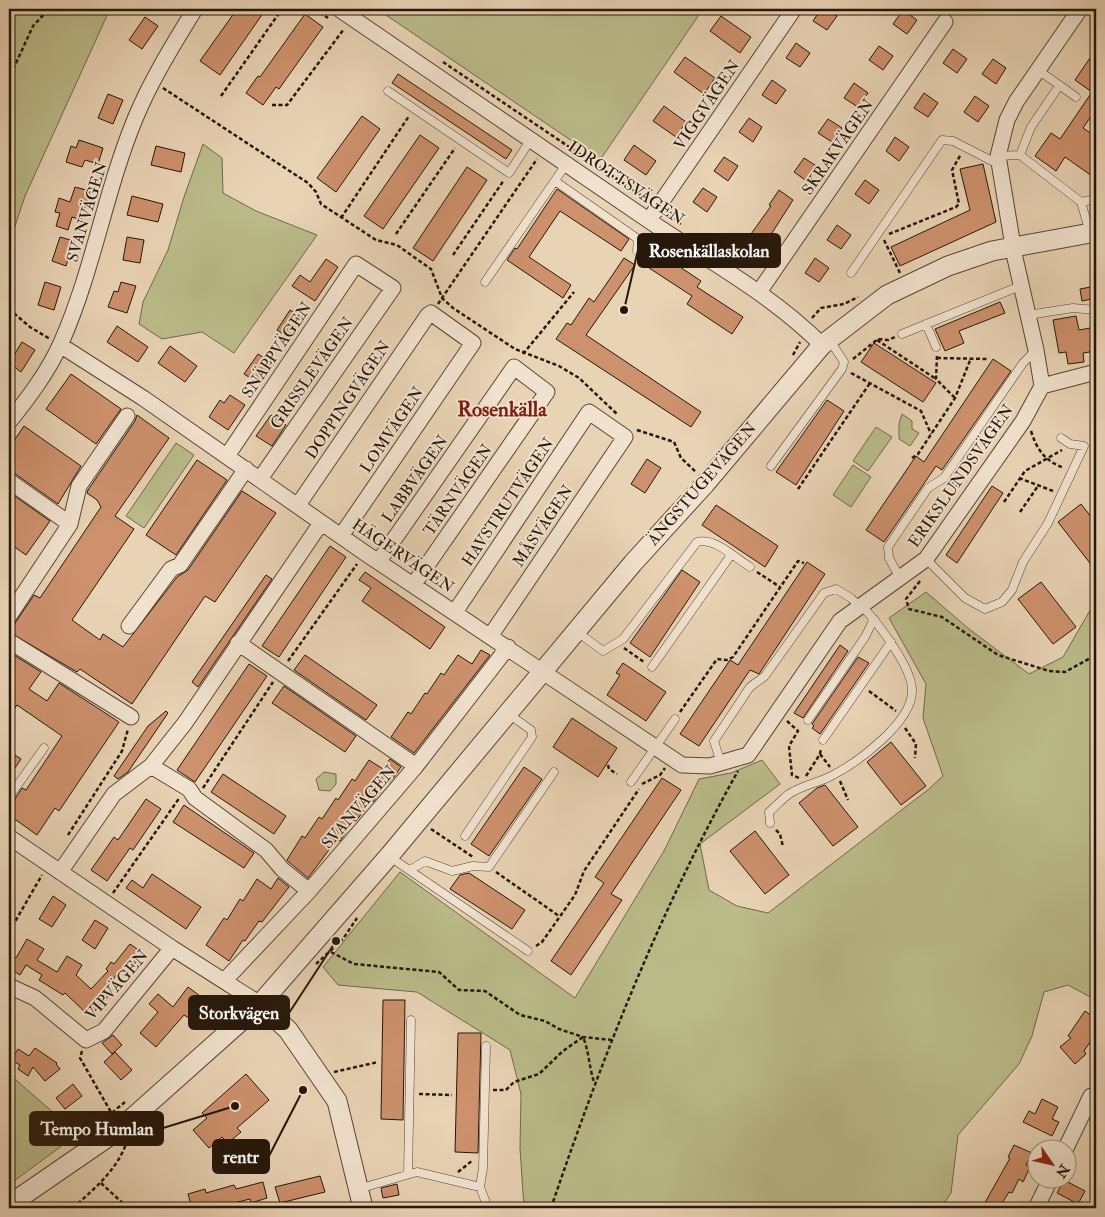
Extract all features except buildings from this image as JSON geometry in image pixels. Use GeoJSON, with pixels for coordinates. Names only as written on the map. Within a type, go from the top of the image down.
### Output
{"type":"FeatureCollection","features":[{"type":"Feature","properties":{"kind":"street","name":"SVANVÄGEN"},"geometry":{"type":"LineString","coordinates":[[9,422],[36,388],[60,345],[78,302],[132,128],[162,62],[195,9]]}},
{"type":"Feature","properties":{"kind":"street","name":"IDROTTSVÄGEN"},"geometry":{"type":"LineString","coordinates":[[339,9],[649,220],[759,292],[826,342]]}},
{"type":"Feature","properties":{"kind":"street","name":"VIGGVÄGEN"},"geometry":{"type":"LineString","coordinates":[[649,220],[794,9]]}},
{"type":"Feature","properties":{"kind":"street"},"geometry":{"type":"LineString","coordinates":[[1080,9],[1038,70],[1007,120],[998,160],[1020,286],[1036,350],[1042,386],[1096,372]]}},
{"type":"Feature","properties":{"kind":"street","name":"SKRAKVÄGEN"},"geometry":{"type":"LineString","coordinates":[[759,292],[945,22]]}},
{"type":"Feature","properties":{"kind":"street","name":"ÄNGSTUGEVÄGEN"},"geometry":{"type":"LineString","coordinates":[[9,1205],[121,1128],[260,1004],[389,856],[576,631],[826,342],[887,295],[948,266],[1013,247],[1093,232]]}},
{"type":"Feature","properties":{"kind":"street","name":"GRISSLEVÄGEN"},"geometry":{"type":"LineString","coordinates":[[260,479],[393,288],[356,264]]}},
{"type":"Feature","properties":{"kind":"street","name":"SNÄPPVÄGEN"},"geometry":{"type":"LineString","coordinates":[[227,456],[356,264]]}},
{"type":"Feature","properties":{"kind":"street","name":"LOMVÄGEN"},"geometry":{"type":"LineString","coordinates":[[341,536],[472,343],[432,313],[428,315]]}},
{"type":"Feature","properties":{"kind":"street","name":"DOPPINGVÄGEN"},"geometry":{"type":"LineString","coordinates":[[298,505],[428,315]]}},
{"type":"Feature","properties":{"kind":"street","name":"HÄGERVÄGEN"},"geometry":{"type":"LineString","coordinates":[[60,345],[102,370],[298,505],[321,523],[491,635],[542,671]]}},
{"type":"Feature","properties":{"kind":"street","name":"TÄRNVÄGEN"},"geometry":{"type":"LineString","coordinates":[[414,584],[547,392],[514,367]]}},
{"type":"Feature","properties":{"kind":"street","name":"LABBVÄGEN"},"geometry":{"type":"LineString","coordinates":[[378,561],[514,367]]}},
{"type":"Feature","properties":{"kind":"street","name":"ERIKSLUNDSVÄGEN"},"geometry":{"type":"LineString","coordinates":[[748,755],[840,621],[926,559],[1023,421],[1042,386]]}},
{"type":"Feature","properties":{"kind":"street","name":"HAVSTRUTVÄGEN"},"geometry":{"type":"LineString","coordinates":[[455,612],[589,412],[630,433]]}},
{"type":"Feature","properties":{"kind":"street"},"geometry":{"type":"LineString","coordinates":[[9,616],[70,524],[79,486],[127,416]]}},
{"type":"Feature","properties":{"kind":"street","name":"MÅSVÄGEN"},"geometry":{"type":"LineString","coordinates":[[491,635],[630,433]]}},
{"type":"Feature","properties":{"kind":"street"},"geometry":{"type":"LineString","coordinates":[[129,626],[171,569],[180,565],[246,469]]}},
{"type":"Feature","properties":{"kind":"street"},"geometry":{"type":"LineString","coordinates":[[9,480],[70,524]]}},
{"type":"Feature","properties":{"kind":"street"},"geometry":{"type":"LineString","coordinates":[[55,868],[114,794],[151,766],[185,723],[321,523]]}},
{"type":"Feature","properties":{"kind":"street"},"geometry":{"type":"LineString","coordinates":[[9,641],[131,717]]}},
{"type":"Feature","properties":{"kind":"street"},"geometry":{"type":"LineString","coordinates":[[238,643],[416,766]]}},
{"type":"Feature","properties":{"kind":"street","name":"SVANVÄGEN"},"geometry":{"type":"LineString","coordinates":[[225,980],[309,891],[416,766],[508,647]]}},
{"type":"Feature","properties":{"kind":"street"},"geometry":{"type":"LineString","coordinates":[[542,671],[682,765],[710,766],[748,755]]}},
{"type":"Feature","properties":{"kind":"street"},"geometry":{"type":"LineString","coordinates":[[151,766],[189,789],[192,794],[266,850],[284,870],[309,891]]}},
{"type":"Feature","properties":{"kind":"street"},"geometry":{"type":"LineString","coordinates":[[9,838],[172,948],[260,1004],[288,1030],[337,1101],[363,1208]]}},
{"type":"Feature","properties":{"kind":"street","name":"VIPVÄGEN"},"geometry":{"type":"LineString","coordinates":[[86,1040],[104,1032],[172,948]]}},
{"type":"Feature","properties":{"kind":"street"},"geometry":{"type":"LineString","coordinates":[[9,986],[35,998],[86,1040]]}},
{"type":"Feature","properties":{"kind":"street"},"geometry":{"type":"LineString","coordinates":[[1070,1140],[1091,1096],[1096,1098]]}},
{"type":"Feature","properties":{"kind":"street"},"geometry":{"type":"LineString","coordinates":[[1036,1208],[1045,1190]]}},
{"type":"Feature","properties":{"kind":"lane"},"geometry":{"type":"LineString","coordinates":[[1038,70],[1076,97]]}},
{"type":"Feature","properties":{"kind":"lane"},"geometry":{"type":"LineString","coordinates":[[1020,155],[1031,128],[1059,86]]}},
{"type":"Feature","properties":{"kind":"lane"},"geometry":{"type":"LineString","coordinates":[[388,92],[508,173],[531,139]]}},
{"type":"Feature","properties":{"kind":"lane"},"geometry":{"type":"LineString","coordinates":[[851,273],[942,140],[953,141],[998,160],[1020,155]]}},
{"type":"Feature","properties":{"kind":"lane"},"geometry":{"type":"LineString","coordinates":[[1020,155],[1081,202],[1093,232]]}},
{"type":"Feature","properties":{"kind":"lane"},"geometry":{"type":"LineString","coordinates":[[484,282],[567,164]]}},
{"type":"Feature","properties":{"kind":"lane"},"geometry":{"type":"LineString","coordinates":[[555,181],[638,239],[637,251]]}},
{"type":"Feature","properties":{"kind":"lane"},"geometry":{"type":"LineString","coordinates":[[1081,202],[1096,200]]}},
{"type":"Feature","properties":{"kind":"lane"},"geometry":{"type":"LineString","coordinates":[[902,334],[1020,286]]}},
{"type":"Feature","properties":{"kind":"lane"},"geometry":{"type":"LineString","coordinates":[[1028,315],[1073,308],[1096,310]]}},
{"type":"Feature","properties":{"kind":"lane"},"geometry":{"type":"LineString","coordinates":[[926,324],[936,347]]}},
{"type":"Feature","properties":{"kind":"lane"},"geometry":{"type":"LineString","coordinates":[[771,466],[843,367],[826,342]]}},
{"type":"Feature","properties":{"kind":"lane"},"geometry":{"type":"LineString","coordinates":[[900,578],[889,558],[888,547],[928,488],[944,478],[1023,363],[1036,350]]}},
{"type":"Feature","properties":{"kind":"lane"},"geometry":{"type":"LineString","coordinates":[[926,559],[964,598],[985,609],[1002,602],[1012,590],[1023,562],[1048,523],[1084,446],[1070,444],[1061,438]]}},
{"type":"Feature","properties":{"kind":"lane"},"geometry":{"type":"LineString","coordinates":[[576,631],[603,651],[623,640],[697,542],[705,540],[712,542],[750,567]]}},
{"type":"Feature","properties":{"kind":"lane"},"geometry":{"type":"LineString","coordinates":[[649,665],[731,555]]}},
{"type":"Feature","properties":{"kind":"lane"},"geometry":{"type":"LineString","coordinates":[[720,763],[714,741],[720,730],[750,687],[765,676],[824,593],[836,589],[861,606],[874,619],[891,642],[908,676],[912,689],[910,705],[901,720],[855,761],[836,773],[808,784],[790,794],[769,812],[770,823]]}},
{"type":"Feature","properties":{"kind":"lane"},"geometry":{"type":"LineString","coordinates":[[808,720],[866,637],[874,619]]}},
{"type":"Feature","properties":{"kind":"lane"},"geometry":{"type":"LineString","coordinates":[[823,740],[891,642]]}},
{"type":"Feature","properties":{"kind":"lane"},"geometry":{"type":"LineString","coordinates":[[466,836],[532,737],[531,730],[507,713]]}},
{"type":"Feature","properties":{"kind":"lane"},"geometry":{"type":"LineString","coordinates":[[631,782],[675,719]]}},
{"type":"Feature","properties":{"kind":"lane"},"geometry":{"type":"LineString","coordinates":[[9,797],[44,748]]}},
{"type":"Feature","properties":{"kind":"lane"},"geometry":{"type":"LineString","coordinates":[[410,870],[425,861],[452,871],[473,866],[489,867],[554,772]]}},
{"type":"Feature","properties":{"kind":"lane"},"geometry":{"type":"LineString","coordinates":[[389,856],[528,951]]}},
{"type":"Feature","properties":{"kind":"lane"},"geometry":{"type":"LineString","coordinates":[[408,1173],[411,1020]]}},
{"type":"Feature","properties":{"kind":"lane"},"geometry":{"type":"LineString","coordinates":[[486,1046],[483,1154],[480,1187],[488,1208]]}},
{"type":"Feature","properties":{"kind":"lane"},"geometry":{"type":"LineString","coordinates":[[358,1189],[408,1173],[417,1172],[480,1187]]}},
{"type":"Feature","properties":{"kind":"path"},"geometry":{"type":"LineString","coordinates":[[9,88],[10,74],[33,26],[49,9]]}},
{"type":"Feature","properties":{"kind":"path"},"geometry":{"type":"LineString","coordinates":[[222,96],[282,9]]}},
{"type":"Feature","properties":{"kind":"path"},"geometry":{"type":"LineString","coordinates":[[272,105],[287,105],[344,29]]}},
{"type":"Feature","properties":{"kind":"path"},"geometry":{"type":"LineString","coordinates":[[436,57],[644,199],[662,202],[672,218],[687,228]]}},
{"type":"Feature","properties":{"kind":"path"},"geometry":{"type":"LineString","coordinates":[[153,82],[308,183],[316,192],[320,204],[340,218],[376,240],[397,245],[431,269],[442,298],[454,308],[524,353],[559,366],[579,378],[623,420]]}},
{"type":"Feature","properties":{"kind":"path"},"geometry":{"type":"LineString","coordinates":[[340,218],[414,109]]}},
{"type":"Feature","properties":{"kind":"path"},"geometry":{"type":"LineString","coordinates":[[396,234],[460,141]]}},
{"type":"Feature","properties":{"kind":"path"},"geometry":{"type":"LineString","coordinates":[[900,274],[883,236],[956,207],[959,204],[952,170],[966,148]]}},
{"type":"Feature","properties":{"kind":"path"},"geometry":{"type":"LineString","coordinates":[[442,298],[537,159]]}},
{"type":"Feature","properties":{"kind":"path"},"geometry":{"type":"LineString","coordinates":[[453,255],[508,173]]}},
{"type":"Feature","properties":{"kind":"path"},"geometry":{"type":"LineString","coordinates":[[524,353],[574,292]]}},
{"type":"Feature","properties":{"kind":"path"},"geometry":{"type":"LineString","coordinates":[[9,310],[30,327],[60,345]]}},
{"type":"Feature","properties":{"kind":"path"},"geometry":{"type":"LineString","coordinates":[[805,311],[813,317]]}},
{"type":"Feature","properties":{"kind":"path"},"geometry":{"type":"LineString","coordinates":[[902,334],[888,340],[877,340],[843,367],[921,411],[931,434]]}},
{"type":"Feature","properties":{"kind":"path"},"geometry":{"type":"LineString","coordinates":[[877,340],[936,379],[955,398]]}},
{"type":"Feature","properties":{"kind":"path"},"geometry":{"type":"LineString","coordinates":[[936,347],[936,379]]}},
{"type":"Feature","properties":{"kind":"path"},"geometry":{"type":"LineString","coordinates":[[937,358],[987,358]]}},
{"type":"Feature","properties":{"kind":"path"},"geometry":{"type":"LineString","coordinates":[[912,458],[918,454],[955,398],[971,358]]}},
{"type":"Feature","properties":{"kind":"path"},"geometry":{"type":"LineString","coordinates":[[798,489],[870,383]]}},
{"type":"Feature","properties":{"kind":"path"},"geometry":{"type":"LineString","coordinates":[[1023,421],[1029,425],[1036,446],[1048,459],[1058,466],[1072,471]]}},
{"type":"Feature","properties":{"kind":"path"},"geometry":{"type":"LineString","coordinates":[[630,433],[674,442],[681,458],[698,474]]}},
{"type":"Feature","properties":{"kind":"path"},"geometry":{"type":"LineString","coordinates":[[1004,502],[1025,471],[1048,459],[1070,444]]}},
{"type":"Feature","properties":{"kind":"path"},"geometry":{"type":"LineString","coordinates":[[1019,478],[1061,494]]}},
{"type":"Feature","properties":{"kind":"path"},"geometry":{"type":"LineString","coordinates":[[948,480],[961,489]]}},
{"type":"Feature","properties":{"kind":"path"},"geometry":{"type":"LineString","coordinates":[[1020,512],[1038,486]]}},
{"type":"Feature","properties":{"kind":"path"},"geometry":{"type":"LineString","coordinates":[[926,559],[923,577],[906,599],[909,609],[942,617],[998,655],[1049,671],[1065,672],[1096,655]]}},
{"type":"Feature","properties":{"kind":"path"},"geometry":{"type":"LineString","coordinates":[[675,719],[717,659],[727,660],[733,656],[798,561],[804,563]]}},
{"type":"Feature","properties":{"kind":"path"},"geometry":{"type":"LineString","coordinates":[[762,575],[780,587]]}},
{"type":"Feature","properties":{"kind":"path"},"geometry":{"type":"LineString","coordinates":[[617,643],[649,665]]}},
{"type":"Feature","properties":{"kind":"path"},"geometry":{"type":"LineString","coordinates":[[861,686],[896,711],[916,744],[915,758]]}},
{"type":"Feature","properties":{"kind":"path"},"geometry":{"type":"LineString","coordinates":[[778,712],[798,731],[789,746],[792,775],[808,784]]}},
{"type":"Feature","properties":{"kind":"path"},"geometry":{"type":"LineString","coordinates":[[64,840],[122,751],[131,717]]}},
{"type":"Feature","properties":{"kind":"path"},"geometry":{"type":"LineString","coordinates":[[808,784],[806,776],[820,754],[836,773],[848,800]]}},
{"type":"Feature","properties":{"kind":"path"},"geometry":{"type":"LineString","coordinates":[[551,1208],[612,1040],[664,916],[703,834],[748,755]]}},
{"type":"Feature","properties":{"kind":"path"},"geometry":{"type":"LineString","coordinates":[[528,951],[542,942],[574,894],[584,871],[642,783],[660,775],[672,758]]}},
{"type":"Feature","properties":{"kind":"path"},"geometry":{"type":"LineString","coordinates":[[608,765],[609,769],[617,774]]}},
{"type":"Feature","properties":{"kind":"path"},"geometry":{"type":"LineString","coordinates":[[106,903],[180,796],[192,794]]}},
{"type":"Feature","properties":{"kind":"path"},"geometry":{"type":"LineString","coordinates":[[424,836],[436,821]]}},
{"type":"Feature","properties":{"kind":"path"},"geometry":{"type":"LineString","coordinates":[[770,823],[780,834],[783,846]]}},
{"type":"Feature","properties":{"kind":"path"},"geometry":{"type":"LineString","coordinates":[[9,932],[55,868]]}},
{"type":"Feature","properties":{"kind":"path"},"geometry":{"type":"LineString","coordinates":[[314,966],[331,952],[358,917]]}},
{"type":"Feature","properties":{"kind":"path"},"geometry":{"type":"LineString","coordinates":[[331,952],[354,964],[438,972],[459,990],[485,991],[520,1015],[545,1021],[559,1029],[583,1037],[612,1040]]}},
{"type":"Feature","properties":{"kind":"path"},"geometry":{"type":"LineString","coordinates":[[583,1037],[589,1057],[589,1068],[595,1084]]}},
{"type":"Feature","properties":{"kind":"path"},"geometry":{"type":"LineString","coordinates":[[506,1090],[514,1082],[539,1074],[563,1051],[583,1037]]}},
{"type":"Feature","properties":{"kind":"path"},"geometry":{"type":"LineString","coordinates":[[73,1208],[101,1183],[121,1157],[126,1143],[121,1128],[80,1058],[86,1040]]}},
{"type":"Feature","properties":{"kind":"path"},"geometry":{"type":"LineString","coordinates":[[333,1073],[378,1062]]}},
{"type":"Feature","properties":{"kind":"path"},"geometry":{"type":"LineString","coordinates":[[410,1093],[452,1095]]}},
{"type":"Feature","properties":{"kind":"path"},"geometry":{"type":"LineString","coordinates":[[450,1180],[460,1169],[483,1154]]}},
{"type":"Feature","properties":{"kind":"path"},"geometry":{"type":"LineString","coordinates":[[101,1183],[128,1208]]}},
{"type":"Feature","properties":{"kind":"green space"},"geometry":{"type":"Polygon","coordinates":[[[9,9],[110,9],[25,196],[9,244],[9,9]]]}},
{"type":"Feature","properties":{"kind":"green space"},"geometry":{"type":"Polygon","coordinates":[[[377,9],[703,9],[600,160],[377,9]]]}},
{"type":"Feature","properties":{"kind":"green space"},"geometry":{"type":"Polygon","coordinates":[[[203,144],[222,158],[223,193],[256,211],[317,235],[234,353],[202,332],[162,339],[139,324],[143,302],[168,250],[203,144]]]}},
{"type":"Feature","properties":{"kind":"green space"},"geometry":{"type":"Polygon","coordinates":[[[902,414],[912,421],[912,429],[919,433],[910,446],[899,439],[899,424],[902,414]]]}},
{"type":"Feature","properties":{"kind":"green space"},"geometry":{"type":"Polygon","coordinates":[[[876,427],[892,437],[868,471],[853,461],[876,427]]]}},
{"type":"Feature","properties":{"kind":"green space"},"geometry":{"type":"Polygon","coordinates":[[[176,443],[194,455],[144,528],[126,516],[176,443]]]}},
{"type":"Feature","properties":{"kind":"green space"},"geometry":{"type":"Polygon","coordinates":[[[853,465],[871,477],[851,507],[833,495],[853,465]]]}},
{"type":"Feature","properties":{"kind":"green space"},"geometry":{"type":"Polygon","coordinates":[[[926,592],[969,629],[1029,674],[1063,657],[1096,600],[1096,1000],[1068,985],[1044,992],[1032,1036],[1019,1064],[958,1135],[951,1193],[941,1208],[524,1208],[520,1148],[521,1094],[510,1050],[417,992],[338,985],[323,967],[400,872],[575,998],[664,851],[699,779],[731,773],[762,760],[780,784],[700,844],[709,890],[737,906],[768,913],[929,789],[943,776],[923,718],[926,684],[889,618],[926,592]]]}},
{"type":"Feature","properties":{"kind":"green space"},"geometry":{"type":"Polygon","coordinates":[[[324,772],[336,774],[336,784],[330,791],[319,790],[316,779],[324,772]]]}},
{"type":"Feature","properties":{"kind":"green space"},"geometry":{"type":"Polygon","coordinates":[[[9,1074],[78,1134],[14,1181],[9,1172],[9,1074]]]}},
{"type":"Feature","properties":{"kind":"place","name":"Rosenkällaskolan"},"geometry":{"type":"Point","coordinates":[624,310]}},
{"type":"Feature","properties":{"kind":"place","name":"Storkvägen"},"geometry":{"type":"Point","coordinates":[336,941]}},
{"type":"Feature","properties":{"kind":"place","name":"rentr"},"geometry":{"type":"Point","coordinates":[303,1090]}},
{"type":"Feature","properties":{"kind":"place","name":"Tempo Humlan"},"geometry":{"type":"Point","coordinates":[235,1106]}},
{"type":"Feature","properties":{"kind":"district","name":"Rosenkälla"},"geometry":{"type":"Point","coordinates":[502,409]}}]}
